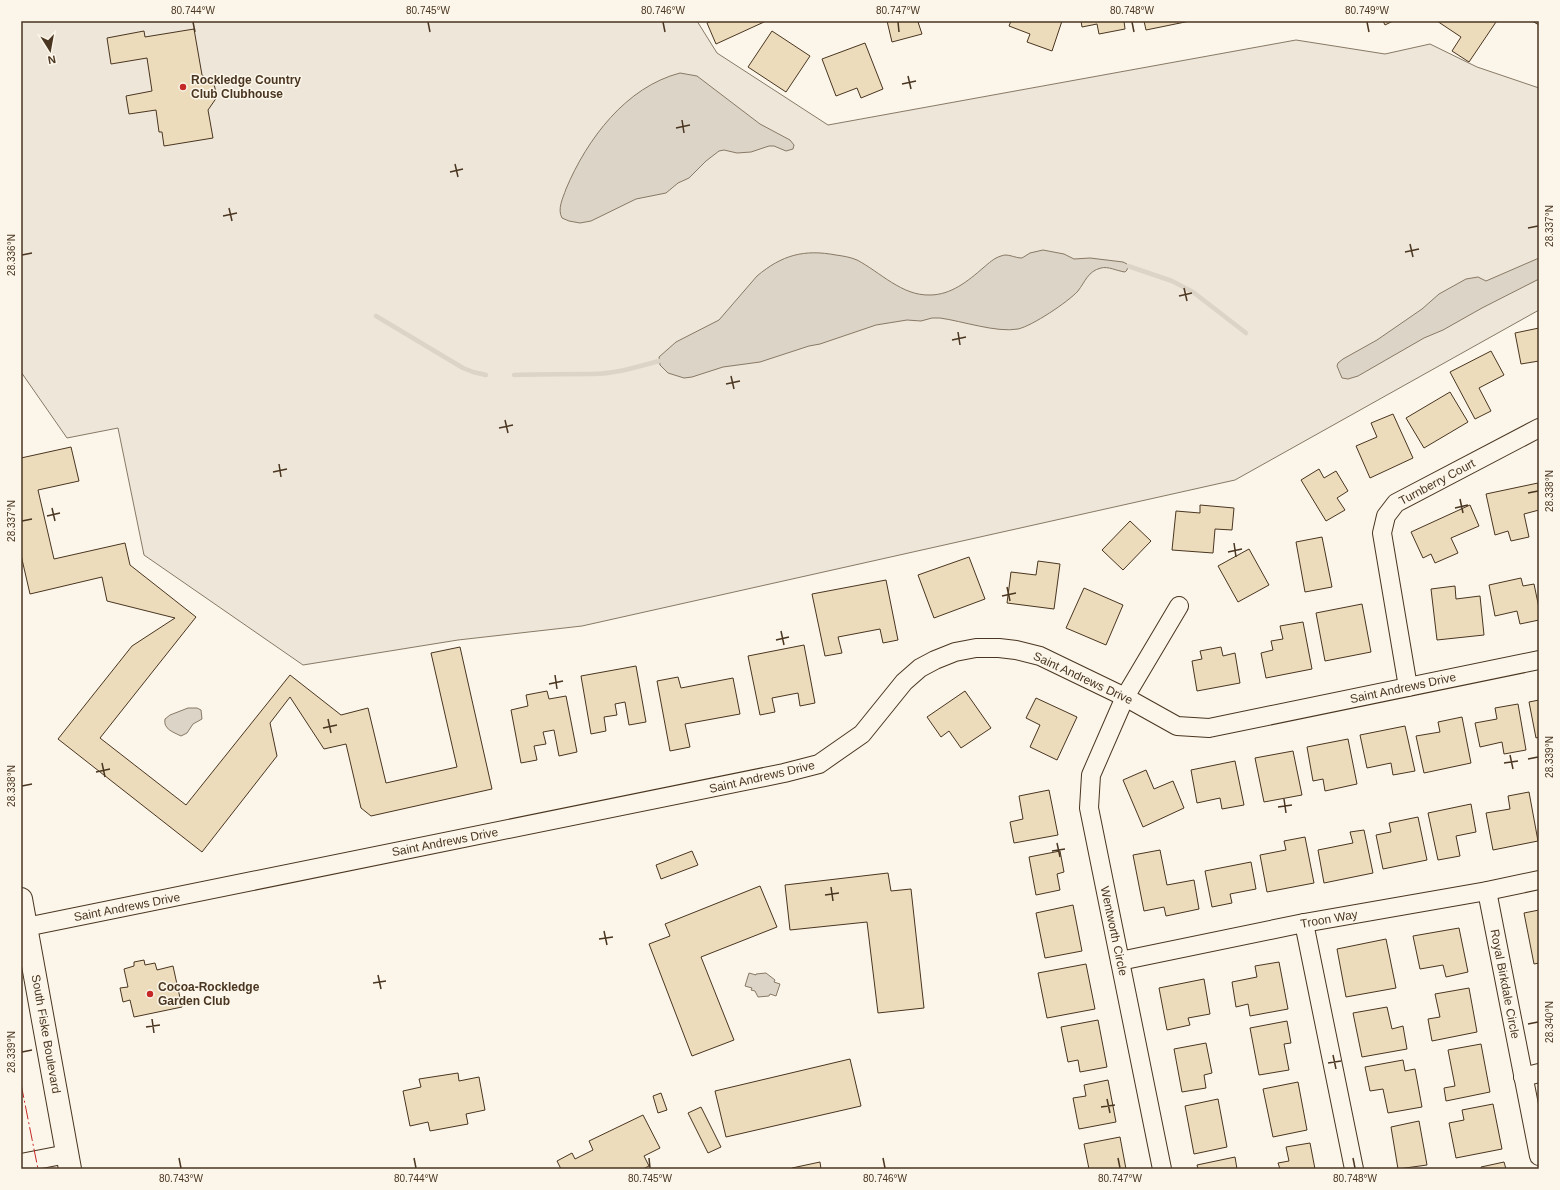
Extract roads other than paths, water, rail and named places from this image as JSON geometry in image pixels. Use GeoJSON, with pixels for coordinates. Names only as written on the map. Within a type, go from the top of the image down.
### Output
{"type":"FeatureCollection","features":[{"type":"Feature","properties":{"kind":"main road","name":"South Fiske Boulevard"},"geometry":{"type":"LineString","coordinates":[[21,899],[69,1161]]}},
{"type":"Feature","properties":{"kind":"street","name":"Turnberry Court"},"geometry":{"type":"LineString","coordinates":[[1408,687],[1382,533],[1386,516],[1396,503],[1539,428]]}},
{"type":"Feature","properties":{"kind":"street","name":"Wentworth Circle"},"geometry":{"type":"LineString","coordinates":[[1162,1169],[1089,808],[1092,776],[1125,697],[1179,606]]}},
{"type":"Feature","properties":{"kind":"street","name":"Saint Andrews Drive"},"geometry":{"type":"LineString","coordinates":[[26,927],[745,781],[819,764],[862,734],[904,682],[920,668],[955,652],[976,648],[999,648],[1040,656],[1125,697],[1177,726],[1209,728],[1539,660]]}},
{"type":"Feature","properties":{"kind":"street","name":"Troon Way"},"geometry":{"type":"LineString","coordinates":[[1120,961],[1304,924],[1487,891],[1539,880]]}},
{"type":"Feature","properties":{"kind":"street","name":"Royal Birkdale Circle"},"geometry":{"type":"LineString","coordinates":[[1487,891],[1531,1075],[1539,1156]]}},
{"type":"Feature","properties":{"kind":"street"},"geometry":{"type":"LineString","coordinates":[[1304,924],[1354,1169]]}},
{"type":"Feature","properties":{"kind":"street"},"geometry":{"type":"LineString","coordinates":[[21,1163],[69,1161]]}},
{"type":"Feature","properties":{"kind":"waterway"},"geometry":{"type":"LineString","coordinates":[[1128,266],[1172,281],[1193,292],[1246,333]]}},
{"type":"Feature","properties":{"kind":"waterway"},"geometry":{"type":"LineString","coordinates":[[376,316],[463,368],[486,375]]}},
{"type":"Feature","properties":{"kind":"waterway"},"geometry":{"type":"LineString","coordinates":[[514,375],[600,374],[626,370],[659,361]]}},
{"type":"Feature","properties":{"kind":"place","name":"Rockledge Country Club Clubhouse"},"geometry":{"type":"Point","coordinates":[183,87]}},
{"type":"Feature","properties":{"kind":"place","name":"Cocoa-Rockledge Garden Club"},"geometry":{"type":"Point","coordinates":[150,994]}}]}
